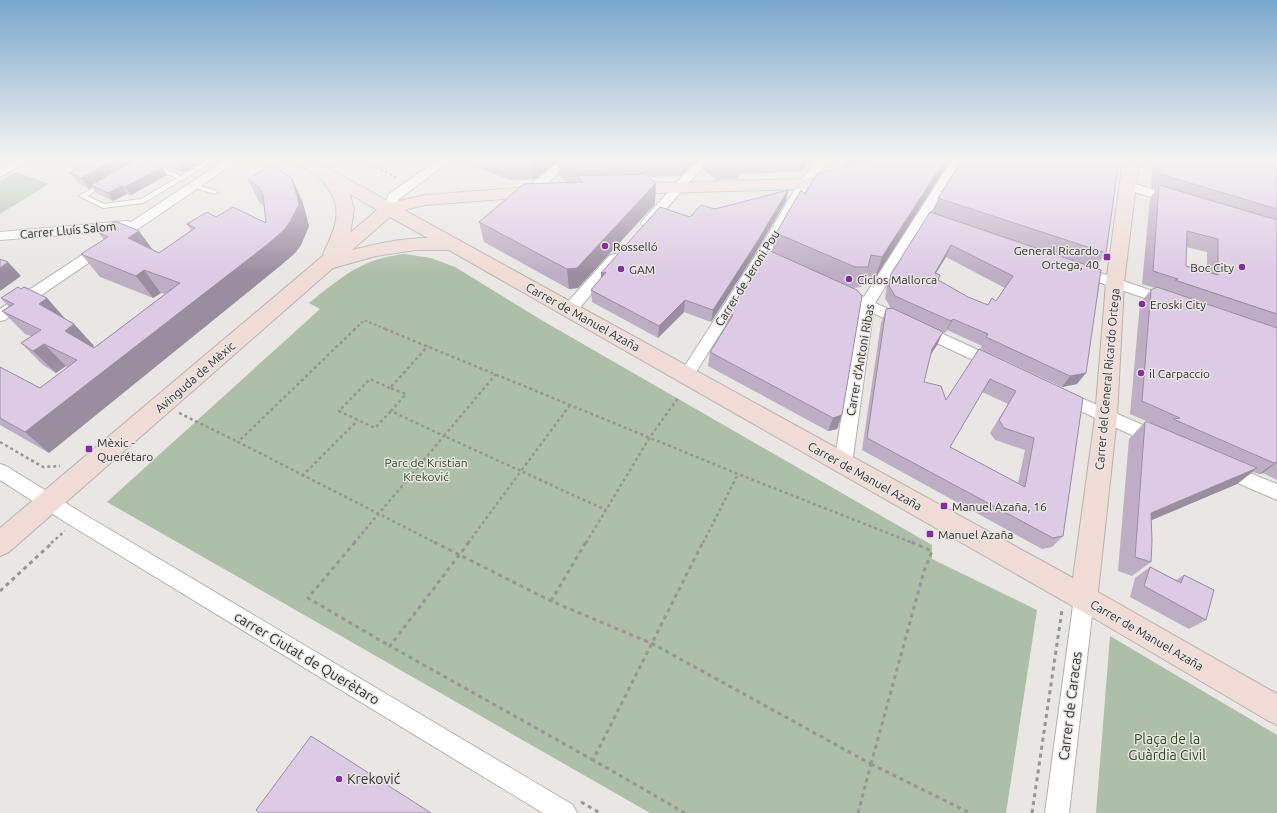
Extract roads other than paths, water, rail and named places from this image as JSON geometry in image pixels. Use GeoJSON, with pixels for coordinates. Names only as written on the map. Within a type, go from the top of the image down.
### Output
{"type":"FeatureCollection","features":[{"type":"Feature","properties":{"kind":"street"},"geometry":{"type":"LineString","coordinates":[[0,316],[137,224],[171,198]]}},
{"type":"Feature","properties":{"kind":"street","name":"Carrer de Manuel Azaña"},"geometry":{"type":"LineString","coordinates":[[328,262],[344,228],[345,208],[342,198]]}},
{"type":"Feature","properties":{"kind":"street","name":"Carrer de Manuel Azaña"},"geometry":{"type":"LineString","coordinates":[[368,198],[570,309],[843,464],[1083,604],[1277,710]]}},
{"type":"Feature","properties":{"kind":"street"},"geometry":{"type":"LineString","coordinates":[[388,209],[393,198]]}},
{"type":"Feature","properties":{"kind":"street"},"geometry":{"type":"LineString","coordinates":[[388,209],[425,200],[449,198]]}},
{"type":"Feature","properties":{"kind":"street"},"geometry":{"type":"LineString","coordinates":[[637,234],[669,198]]}},
{"type":"Feature","properties":{"kind":"street","name":"Carrer de Jeroni Pou"},"geometry":{"type":"LineString","coordinates":[[686,376],[769,260],[798,198]]}},
{"type":"Feature","properties":{"kind":"street","name":"Carrer d'Antoni Ribas"},"geometry":{"type":"LineString","coordinates":[[843,464],[867,304],[934,198]]}},
{"type":"Feature","properties":{"kind":"street","name":"Carrer del General Ricardo Ortega"},"geometry":{"type":"LineString","coordinates":[[1083,604],[1106,417],[1115,282],[1127,198]]}},
{"type":"Feature","properties":{"kind":"street"},"geometry":{"type":"LineString","coordinates":[[1168,198],[1188,204]]}},
{"type":"Feature","properties":{"kind":"street","name":"Avinguda de Mèxic"},"geometry":{"type":"LineString","coordinates":[[0,544],[163,405],[388,209]]}},
{"type":"Feature","properties":{"kind":"street"},"geometry":{"type":"LineString","coordinates":[[922,216],[959,229]]}},
{"type":"Feature","properties":{"kind":"street","name":"Carrer Lluís Salom"},"geometry":{"type":"LineString","coordinates":[[0,236],[137,224]]}},
{"type":"Feature","properties":{"kind":"street","name":"Carrer de Manuel Azaña"},"geometry":{"type":"LineString","coordinates":[[328,262],[415,244],[452,244]]}},
{"type":"Feature","properties":{"kind":"street"},"geometry":{"type":"LineString","coordinates":[[570,309],[622,251]]}},
{"type":"Feature","properties":{"kind":"street"},"geometry":{"type":"LineString","coordinates":[[1070,267],[1181,306]]}},
{"type":"Feature","properties":{"kind":"street"},"geometry":{"type":"LineString","coordinates":[[832,288],[1005,369]]}},
{"type":"Feature","properties":{"kind":"street"},"geometry":{"type":"LineString","coordinates":[[1048,389],[1106,417],[1170,445]]}},
{"type":"Feature","properties":{"kind":"street"},"geometry":{"type":"LineString","coordinates":[[1213,464],[1277,492]]}},
{"type":"Feature","properties":{"kind":"street"},"geometry":{"type":"LineString","coordinates":[[0,471],[50,501]]}},
{"type":"Feature","properties":{"kind":"street","name":"carrer Ciutat de Querètaro"},"geometry":{"type":"LineString","coordinates":[[50,501],[76,519],[565,813]]}},
{"type":"Feature","properties":{"kind":"street","name":"Carrer de Caracas"},"geometry":{"type":"LineString","coordinates":[[1057,813],[1083,604]]}},
{"type":"Feature","properties":{"kind":"lane"},"geometry":{"type":"LineString","coordinates":[[86,198],[103,206],[143,201],[149,198]]}},
{"type":"Feature","properties":{"kind":"place","name":"Rosselló"},"geometry":{"type":"Point","coordinates":[605,246]}},
{"type":"Feature","properties":{"kind":"place","name":"General Ricardo Ortega, 40"},"geometry":{"type":"Point","coordinates":[1107,257]}},
{"type":"Feature","properties":{"kind":"place","name":"Boc City"},"geometry":{"type":"Point","coordinates":[1242,267]}},
{"type":"Feature","properties":{"kind":"place","name":"GAM"},"geometry":{"type":"Point","coordinates":[621,269]}},
{"type":"Feature","properties":{"kind":"place","name":"Ciclos Mallorca"},"geometry":{"type":"Point","coordinates":[849,279]}},
{"type":"Feature","properties":{"kind":"place","name":"Eroski City"},"geometry":{"type":"Point","coordinates":[1142,304]}},
{"type":"Feature","properties":{"kind":"place","name":"il Carpaccio"},"geometry":{"type":"Point","coordinates":[1141,373]}},
{"type":"Feature","properties":{"kind":"place","name":"Mèxic - Querétaro"},"geometry":{"type":"Point","coordinates":[89,449]}},
{"type":"Feature","properties":{"kind":"place","name":"Manuel Azaña, 16"},"geometry":{"type":"Point","coordinates":[944,506]}},
{"type":"Feature","properties":{"kind":"place","name":"Manuel Azaña"},"geometry":{"type":"Point","coordinates":[930,534]}},
{"type":"Feature","properties":{"kind":"place","name":"Kreković"},"geometry":{"type":"Point","coordinates":[339,779]}},
{"type":"Feature","properties":{"kind":"park label","name":"Parc de Kristian Kreković"},"geometry":{"type":"Point","coordinates":[426,469]}},
{"type":"Feature","properties":{"kind":"park label","name":"Plaça de la Guàrdia Civil"},"geometry":{"type":"Point","coordinates":[1167,748]}}]}
